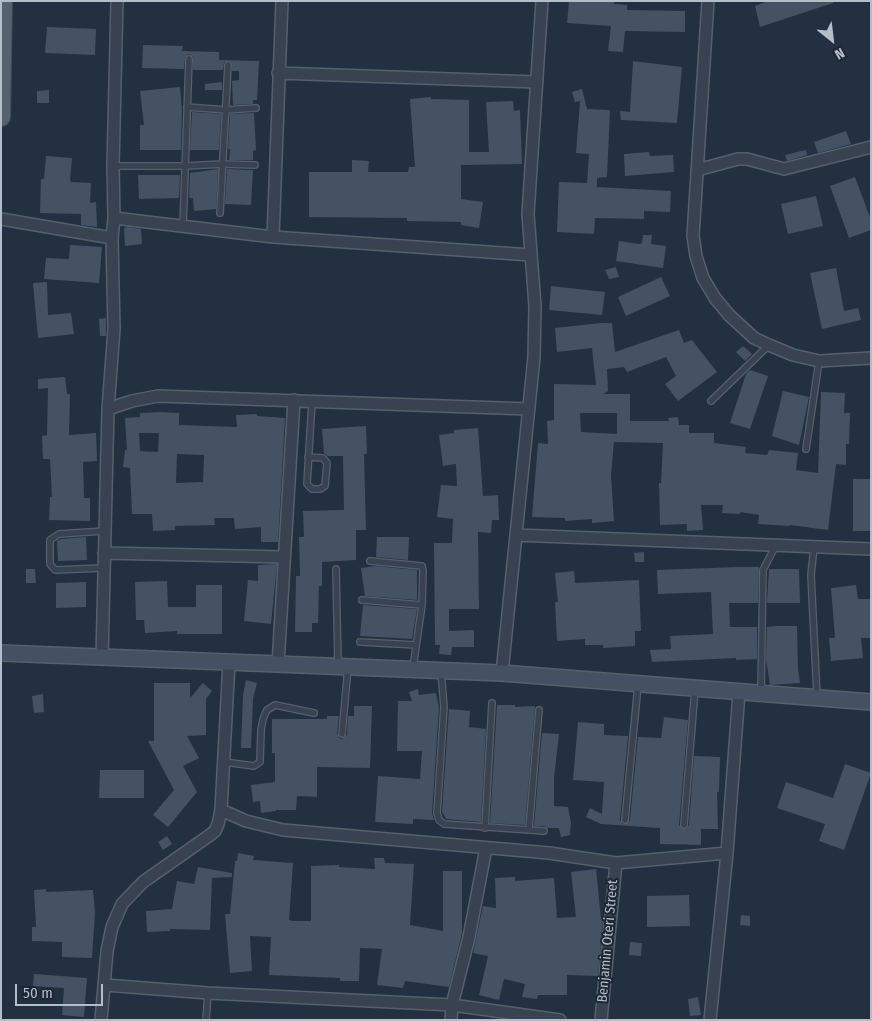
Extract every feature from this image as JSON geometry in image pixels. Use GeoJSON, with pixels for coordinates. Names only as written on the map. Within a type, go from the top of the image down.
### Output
{"type":"FeatureCollection","features":[{"type":"Feature","properties":{"kind":"main road"},"geometry":{"type":"LineString","coordinates":[[1,117],[3,1]]}},
{"type":"Feature","properties":{"kind":"street"},"geometry":{"type":"LineString","coordinates":[[102,657],[108,409],[114,329],[112,238],[114,218],[113,166],[117,1]]}},
{"type":"Feature","properties":{"kind":"street"},"geometry":{"type":"LineString","coordinates":[[273,237],[282,1]]}},
{"type":"Feature","properties":{"kind":"street"},"geometry":{"type":"LineString","coordinates":[[502,673],[534,357],[535,315],[528,214],[542,1]]}},
{"type":"Feature","properties":{"kind":"street"},"geometry":{"type":"LineString","coordinates":[[708,1],[693,236],[696,256],[703,278],[715,298],[729,315],[754,338],[793,355],[819,361],[871,358]]}},
{"type":"Feature","properties":{"kind":"street"},"geometry":{"type":"LineString","coordinates":[[278,73],[537,82]]}},
{"type":"Feature","properties":{"kind":"street"},"geometry":{"type":"LineString","coordinates":[[697,170],[738,159],[747,159],[784,169],[871,147]]}},
{"type":"Feature","properties":{"kind":"street"},"geometry":{"type":"LineString","coordinates":[[114,218],[273,237],[531,255]]}},
{"type":"Feature","properties":{"kind":"street"},"geometry":{"type":"LineString","coordinates":[[1,219],[112,238]]}},
{"type":"Feature","properties":{"kind":"street"},"geometry":{"type":"LineString","coordinates":[[108,409],[132,400],[158,396],[529,408]]}},
{"type":"Feature","properties":{"kind":"street"},"geometry":{"type":"LineString","coordinates":[[278,664],[294,400]]}},
{"type":"Feature","properties":{"kind":"street"},"geometry":{"type":"LineString","coordinates":[[516,535],[871,549]]}},
{"type":"Feature","properties":{"kind":"street"},"geometry":{"type":"LineString","coordinates":[[104,553],[284,557]]}},
{"type":"Feature","properties":{"kind":"street"},"geometry":{"type":"LineString","coordinates":[[1,653],[502,673],[871,702]]}},
{"type":"Feature","properties":{"kind":"street"},"geometry":{"type":"LineString","coordinates":[[101,1020],[107,951],[110,935],[122,904],[143,882],[210,835],[218,824],[221,810],[229,662]]}},
{"type":"Feature","properties":{"kind":"street"},"geometry":{"type":"LineString","coordinates":[[710,1020],[727,854],[739,692]]}},
{"type":"Feature","properties":{"kind":"street"},"geometry":{"type":"LineString","coordinates":[[221,810],[246,821],[283,830],[549,853],[616,863],[727,854]]}},
{"type":"Feature","properties":{"kind":"street"},"geometry":{"type":"LineString","coordinates":[[450,1020],[469,937],[486,848]]}},
{"type":"Feature","properties":{"kind":"street","name":"Benjamin Oteri Street"},"geometry":{"type":"LineString","coordinates":[[601,1020],[616,863]]}},
{"type":"Feature","properties":{"kind":"street"},"geometry":{"type":"LineString","coordinates":[[105,985],[208,993],[452,1005],[560,1020]]}},
{"type":"Feature","properties":{"kind":"lane"},"geometry":{"type":"LineString","coordinates":[[183,226],[188,59]]}},
{"type":"Feature","properties":{"kind":"lane"},"geometry":{"type":"LineString","coordinates":[[220,213],[228,65]]}},
{"type":"Feature","properties":{"kind":"lane"},"geometry":{"type":"LineString","coordinates":[[187,108],[226,110],[256,108]]}},
{"type":"Feature","properties":{"kind":"lane"},"geometry":{"type":"LineString","coordinates":[[113,166],[256,165]]}},
{"type":"Feature","properties":{"kind":"lane"},"geometry":{"type":"LineString","coordinates":[[711,401],[769,345]]}},
{"type":"Feature","properties":{"kind":"lane"},"geometry":{"type":"LineString","coordinates":[[806,449],[819,361]]}},
{"type":"Feature","properties":{"kind":"lane"},"geometry":{"type":"LineString","coordinates":[[308,457],[322,458],[327,463],[325,486],[320,489],[312,488],[307,484],[308,457],[312,401]]}},
{"type":"Feature","properties":{"kind":"lane"},"geometry":{"type":"LineString","coordinates":[[103,568],[54,570],[50,564],[50,540],[59,534],[104,531]]}},
{"type":"Feature","properties":{"kind":"lane"},"geometry":{"type":"LineString","coordinates":[[761,694],[763,570],[776,545]]}},
{"type":"Feature","properties":{"kind":"lane"},"geometry":{"type":"LineString","coordinates":[[814,547],[811,575],[817,698]]}},
{"type":"Feature","properties":{"kind":"lane"},"geometry":{"type":"LineString","coordinates":[[370,560],[422,566],[422,605],[413,669]]}},
{"type":"Feature","properties":{"kind":"lane"},"geometry":{"type":"LineString","coordinates":[[336,569],[343,667],[342,734]]}},
{"type":"Feature","properties":{"kind":"lane"},"geometry":{"type":"LineString","coordinates":[[362,600],[422,605]]}},
{"type":"Feature","properties":{"kind":"lane"},"geometry":{"type":"LineString","coordinates":[[360,642],[416,645]]}},
{"type":"Feature","properties":{"kind":"lane"},"geometry":{"type":"LineString","coordinates":[[441,671],[444,707],[437,813],[439,820],[444,824],[544,831]]}},
{"type":"Feature","properties":{"kind":"lane"},"geometry":{"type":"LineString","coordinates":[[625,820],[638,685]]}},
{"type":"Feature","properties":{"kind":"lane"},"geometry":{"type":"LineString","coordinates":[[684,826],[695,689]]}},
{"type":"Feature","properties":{"kind":"lane"},"geometry":{"type":"LineString","coordinates":[[485,828],[492,703]]}},
{"type":"Feature","properties":{"kind":"lane"},"geometry":{"type":"LineString","coordinates":[[224,762],[254,766],[260,762],[263,719],[267,710],[275,705],[314,713]]}},
{"type":"Feature","properties":{"kind":"lane"},"geometry":{"type":"LineString","coordinates":[[530,829],[539,710]]}},
{"type":"Feature","properties":{"kind":"lane"},"geometry":{"type":"LineString","coordinates":[[206,1020],[208,993]]}},
{"type":"Feature","properties":{"kind":"building"},"geometry":{"type":"Polygon","coordinates":[[[569,1],[614,2],[614,4],[627,5],[627,10],[685,11],[685,32],[625,31],[623,52],[608,51],[611,26],[567,23],[569,1]]]}},
{"type":"Feature","properties":{"kind":"building"},"geometry":{"type":"Polygon","coordinates":[[[768,1],[833,1],[833,3],[760,27],[755,6],[768,1]]]}},
{"type":"Feature","properties":{"kind":"building"},"geometry":{"type":"Polygon","coordinates":[[[47,27],[96,29],[95,55],[45,53],[47,27]]]}},
{"type":"Feature","properties":{"kind":"building"},"geometry":{"type":"Polygon","coordinates":[[[143,45],[183,46],[182,51],[219,52],[219,60],[259,61],[257,100],[253,100],[253,104],[233,105],[232,81],[239,80],[239,71],[232,71],[232,63],[230,61],[224,62],[223,70],[193,70],[193,57],[189,54],[185,57],[184,69],[142,68],[143,45]]]}},
{"type":"Feature","properties":{"kind":"building"},"geometry":{"type":"Polygon","coordinates":[[[633,61],[682,67],[677,123],[621,120],[620,111],[630,112],[633,61]]]}},
{"type":"Feature","properties":{"kind":"building"},"geometry":{"type":"Polygon","coordinates":[[[222,82],[222,90],[205,90],[205,84],[222,82]]]}},
{"type":"Feature","properties":{"kind":"building"},"geometry":{"type":"Polygon","coordinates":[[[180,87],[182,110],[181,150],[140,150],[140,125],[144,125],[140,91],[180,87]]]}},
{"type":"Feature","properties":{"kind":"building"},"geometry":{"type":"Polygon","coordinates":[[[582,89],[587,109],[610,110],[607,177],[597,178],[597,187],[671,191],[670,212],[644,211],[644,219],[595,218],[594,234],[557,232],[559,182],[587,183],[589,154],[576,153],[580,101],[575,102],[572,92],[582,89]]]}},
{"type":"Feature","properties":{"kind":"building"},"geometry":{"type":"Polygon","coordinates":[[[49,90],[49,103],[37,103],[37,91],[49,90]]]}},
{"type":"Feature","properties":{"kind":"building"},"geometry":{"type":"Polygon","coordinates":[[[431,97],[431,99],[469,100],[469,152],[489,152],[486,102],[513,101],[514,111],[520,110],[522,164],[461,165],[461,199],[483,202],[479,228],[461,225],[461,222],[407,221],[407,218],[309,217],[309,172],[352,172],[352,160],[369,161],[368,172],[408,172],[409,167],[415,167],[410,99],[431,97]]]}},
{"type":"Feature","properties":{"kind":"building"},"geometry":{"type":"Polygon","coordinates":[[[192,112],[221,114],[219,150],[190,150],[192,112]]]}},
{"type":"Feature","properties":{"kind":"building"},"geometry":{"type":"Polygon","coordinates":[[[254,113],[256,150],[253,151],[253,160],[229,160],[230,114],[254,113]]]}},
{"type":"Feature","properties":{"kind":"building"},"geometry":{"type":"Polygon","coordinates":[[[846,131],[851,144],[818,153],[814,142],[846,131]]]}},
{"type":"Feature","properties":{"kind":"building"},"geometry":{"type":"Polygon","coordinates":[[[806,150],[807,155],[787,161],[785,155],[806,150]]]}},
{"type":"Feature","properties":{"kind":"building"},"geometry":{"type":"Polygon","coordinates":[[[649,152],[650,156],[673,155],[674,172],[625,176],[624,154],[649,152]]]}},
{"type":"Feature","properties":{"kind":"building"},"geometry":{"type":"Polygon","coordinates":[[[46,156],[72,158],[71,182],[91,183],[90,203],[96,202],[97,227],[81,225],[81,214],[40,213],[41,179],[44,179],[46,156]]]}},
{"type":"Feature","properties":{"kind":"building"},"geometry":{"type":"Polygon","coordinates":[[[218,169],[216,209],[194,211],[193,198],[189,198],[190,173],[218,169]]]}},
{"type":"Feature","properties":{"kind":"building"},"geometry":{"type":"Polygon","coordinates":[[[227,169],[253,170],[251,205],[225,204],[227,169]]]}},
{"type":"Feature","properties":{"kind":"building"},"geometry":{"type":"Polygon","coordinates":[[[138,175],[180,175],[179,198],[139,199],[138,175]]]}},
{"type":"Feature","properties":{"kind":"building"},"geometry":{"type":"Polygon","coordinates":[[[855,177],[871,220],[871,230],[849,238],[830,186],[855,177]]]}},
{"type":"Feature","properties":{"kind":"building"},"geometry":{"type":"Polygon","coordinates":[[[816,196],[823,226],[788,234],[781,204],[816,196]]]}},
{"type":"Feature","properties":{"kind":"building"},"geometry":{"type":"Polygon","coordinates":[[[124,228],[141,229],[142,244],[125,246],[124,228]]]}},
{"type":"Feature","properties":{"kind":"building"},"geometry":{"type":"Polygon","coordinates":[[[643,235],[652,235],[651,244],[666,246],[663,268],[616,261],[619,241],[640,244],[642,243],[643,235]]]}},
{"type":"Feature","properties":{"kind":"building"},"geometry":{"type":"Polygon","coordinates":[[[70,245],[102,247],[99,283],[44,279],[46,258],[69,259],[70,245]]]}},
{"type":"Feature","properties":{"kind":"building"},"geometry":{"type":"Polygon","coordinates":[[[616,267],[619,277],[609,279],[605,270],[616,267]]]}},
{"type":"Feature","properties":{"kind":"building"},"geometry":{"type":"Polygon","coordinates":[[[836,268],[844,311],[858,308],[861,320],[822,329],[810,273],[836,268]]]}},
{"type":"Feature","properties":{"kind":"building"},"geometry":{"type":"Polygon","coordinates":[[[661,277],[670,296],[626,316],[618,297],[661,277]]]}},
{"type":"Feature","properties":{"kind":"building"},"geometry":{"type":"Polygon","coordinates":[[[47,282],[48,315],[71,313],[74,334],[38,338],[33,283],[47,282]]]}},
{"type":"Feature","properties":{"kind":"building"},"geometry":{"type":"Polygon","coordinates":[[[551,286],[605,292],[602,315],[549,310],[551,286]]]}},
{"type":"Feature","properties":{"kind":"building"},"geometry":{"type":"Polygon","coordinates":[[[106,318],[106,336],[100,336],[99,319],[106,318]]]}},
{"type":"Feature","properties":{"kind":"building"},"geometry":{"type":"Polygon","coordinates":[[[612,323],[615,352],[679,330],[684,343],[692,340],[717,372],[678,401],[665,384],[676,376],[666,357],[627,372],[624,367],[607,369],[608,391],[603,394],[630,394],[630,421],[669,421],[668,418],[678,417],[679,425],[689,425],[689,433],[714,433],[714,443],[746,447],[745,453],[767,455],[769,450],[798,453],[796,470],[818,473],[821,392],[845,393],[844,413],[850,413],[849,444],[846,444],[846,465],[836,464],[828,530],[790,525],[758,524],[759,515],[740,512],[740,514],[722,513],[723,505],[701,505],[703,530],[687,531],[687,524],[660,525],[659,483],[661,483],[663,443],[614,442],[611,475],[614,521],[592,523],[592,519],[565,521],[565,518],[532,517],[538,443],[548,444],[547,421],[554,420],[554,384],[596,385],[592,348],[557,352],[555,328],[612,323]],[[580,413],[581,432],[617,434],[617,413],[580,413]]]}},
{"type":"Feature","properties":{"kind":"building"},"geometry":{"type":"Polygon","coordinates":[[[743,346],[752,354],[745,361],[736,352],[743,346]]]}},
{"type":"Feature","properties":{"kind":"building"},"geometry":{"type":"Polygon","coordinates":[[[750,370],[768,376],[750,429],[730,423],[746,374],[750,370]]]}},
{"type":"Feature","properties":{"kind":"building"},"geometry":{"type":"Polygon","coordinates":[[[65,377],[67,394],[70,394],[69,435],[96,433],[97,461],[83,462],[84,498],[90,498],[90,521],[49,520],[50,497],[52,497],[50,459],[43,459],[42,436],[47,435],[48,388],[38,389],[38,379],[65,377]]]}},
{"type":"Feature","properties":{"kind":"building"},"geometry":{"type":"Polygon","coordinates":[[[783,391],[809,397],[799,445],[772,436],[783,391]]]}},
{"type":"Feature","properties":{"kind":"building"},"geometry":{"type":"Polygon","coordinates":[[[140,413],[179,413],[179,425],[237,427],[236,415],[257,414],[257,416],[285,418],[278,542],[261,542],[261,527],[235,529],[234,518],[214,518],[215,525],[175,526],[175,530],[153,531],[152,514],[132,514],[130,468],[123,467],[125,450],[127,450],[125,418],[140,417],[140,413]],[[139,433],[140,451],[158,452],[159,433],[139,433]],[[177,454],[176,483],[203,482],[204,455],[177,454]]]}},
{"type":"Feature","properties":{"kind":"building"},"geometry":{"type":"Polygon","coordinates":[[[366,426],[367,454],[364,454],[366,530],[356,530],[356,560],[322,562],[322,586],[319,586],[318,623],[312,623],[312,632],[295,632],[296,576],[300,576],[299,537],[304,537],[303,511],[344,510],[343,456],[328,456],[324,453],[322,429],[366,426]]]}},
{"type":"Feature","properties":{"kind":"building"},"geometry":{"type":"Polygon","coordinates":[[[478,428],[483,496],[498,495],[499,520],[492,520],[491,533],[478,532],[479,609],[449,609],[449,631],[474,630],[474,647],[452,647],[451,655],[439,654],[440,645],[435,645],[434,543],[452,543],[453,519],[437,517],[441,485],[457,486],[456,464],[443,466],[439,435],[454,433],[454,430],[478,428]]]}},
{"type":"Feature","properties":{"kind":"building"},"geometry":{"type":"Polygon","coordinates":[[[853,479],[871,479],[871,531],[853,531],[853,479]]]}},
{"type":"Feature","properties":{"kind":"building"},"geometry":{"type":"Polygon","coordinates":[[[86,537],[87,560],[58,561],[57,541],[86,537]]]}},
{"type":"Feature","properties":{"kind":"building"},"geometry":{"type":"Polygon","coordinates":[[[377,537],[409,537],[408,560],[376,557],[377,537]]]}},
{"type":"Feature","properties":{"kind":"building"},"geometry":{"type":"Polygon","coordinates":[[[644,552],[644,562],[635,562],[634,553],[644,552]]]}},
{"type":"Feature","properties":{"kind":"building"},"geometry":{"type":"Polygon","coordinates":[[[277,564],[271,624],[244,621],[248,580],[258,581],[258,565],[277,564]]]}},
{"type":"Feature","properties":{"kind":"building"},"geometry":{"type":"Polygon","coordinates":[[[375,566],[417,570],[417,600],[365,596],[361,568],[375,566]]]}},
{"type":"Feature","properties":{"kind":"building"},"geometry":{"type":"Polygon","coordinates":[[[759,567],[758,603],[729,603],[730,627],[757,627],[757,659],[736,660],[736,658],[652,662],[650,650],[671,649],[670,636],[713,634],[711,592],[658,594],[657,570],[759,567]]]}},
{"type":"Feature","properties":{"kind":"building"},"geometry":{"type":"Polygon","coordinates":[[[26,569],[35,569],[36,583],[26,583],[26,569]]]}},
{"type":"Feature","properties":{"kind":"building"},"geometry":{"type":"Polygon","coordinates":[[[769,569],[799,569],[800,603],[767,603],[769,569]]]}},
{"type":"Feature","properties":{"kind":"building"},"geometry":{"type":"Polygon","coordinates":[[[574,571],[575,583],[639,580],[641,631],[635,631],[635,646],[603,648],[603,645],[585,645],[585,639],[557,641],[555,602],[558,602],[555,573],[574,571]]]}},
{"type":"Feature","properties":{"kind":"building"},"geometry":{"type":"Polygon","coordinates":[[[167,581],[168,607],[196,607],[196,585],[222,585],[222,634],[177,634],[177,631],[145,633],[144,620],[136,620],[135,582],[167,581]]]}},
{"type":"Feature","properties":{"kind":"building"},"geometry":{"type":"Polygon","coordinates":[[[86,582],[86,607],[56,608],[56,583],[86,582]]]}},
{"type":"Feature","properties":{"kind":"building"},"geometry":{"type":"Polygon","coordinates":[[[856,585],[858,599],[871,599],[871,638],[861,638],[863,658],[831,661],[829,638],[835,638],[831,588],[856,585]]]}},
{"type":"Feature","properties":{"kind":"building"},"geometry":{"type":"Polygon","coordinates":[[[363,605],[417,609],[412,639],[360,636],[363,605]]]}},
{"type":"Feature","properties":{"kind":"building"},"geometry":{"type":"Polygon","coordinates":[[[797,626],[800,683],[770,685],[766,659],[767,627],[797,626]]]}},
{"type":"Feature","properties":{"kind":"building"},"geometry":{"type":"Polygon","coordinates":[[[246,680],[257,683],[253,699],[251,748],[241,748],[243,695],[246,680]]]}},
{"type":"Feature","properties":{"kind":"building"},"geometry":{"type":"Polygon","coordinates":[[[154,683],[190,683],[190,698],[203,683],[212,691],[206,699],[206,735],[187,736],[199,758],[183,766],[197,792],[168,827],[153,815],[174,790],[148,741],[154,741],[154,683]]]}},
{"type":"Feature","properties":{"kind":"building"},"geometry":{"type":"Polygon","coordinates":[[[418,689],[419,695],[436,693],[439,708],[432,813],[434,820],[413,819],[413,824],[375,822],[378,776],[420,779],[422,751],[397,751],[398,701],[412,701],[409,692],[418,689]]]}},
{"type":"Feature","properties":{"kind":"building"},"geometry":{"type":"Polygon","coordinates":[[[43,694],[44,712],[34,713],[32,696],[43,694]]]}},
{"type":"Feature","properties":{"kind":"building"},"geometry":{"type":"Polygon","coordinates":[[[497,705],[515,705],[515,707],[535,706],[525,825],[490,823],[497,705]]]}},
{"type":"Feature","properties":{"kind":"building"},"geometry":{"type":"Polygon","coordinates":[[[354,706],[372,706],[370,768],[317,767],[317,797],[297,796],[296,810],[276,810],[261,813],[260,801],[253,802],[251,785],[275,782],[275,753],[272,753],[272,719],[327,719],[327,716],[339,716],[337,734],[342,739],[347,735],[348,716],[354,716],[354,706]]]}},
{"type":"Feature","properties":{"kind":"building"},"geometry":{"type":"Polygon","coordinates":[[[449,709],[470,711],[469,727],[486,729],[481,822],[446,819],[442,812],[449,709]]]}},
{"type":"Feature","properties":{"kind":"building"},"geometry":{"type":"Polygon","coordinates":[[[664,717],[688,720],[679,825],[682,829],[686,829],[689,825],[694,756],[720,757],[719,792],[717,792],[718,829],[701,829],[701,845],[660,844],[660,828],[601,824],[586,817],[590,808],[602,814],[604,782],[573,780],[578,722],[604,724],[604,735],[628,736],[620,820],[623,824],[627,824],[630,820],[638,737],[661,738],[664,717]]]}},
{"type":"Feature","properties":{"kind":"building"},"geometry":{"type":"Polygon","coordinates":[[[542,733],[559,734],[554,778],[554,806],[568,807],[571,823],[570,835],[561,837],[559,828],[534,826],[542,733]]]}},
{"type":"Feature","properties":{"kind":"building"},"geometry":{"type":"Polygon","coordinates":[[[845,764],[871,773],[844,850],[819,841],[825,824],[777,808],[786,782],[833,798],[845,764]]]}},
{"type":"Feature","properties":{"kind":"building"},"geometry":{"type":"Polygon","coordinates":[[[100,770],[144,770],[144,798],[99,798],[100,770]]]}},
{"type":"Feature","properties":{"kind":"building"},"geometry":{"type":"Polygon","coordinates":[[[167,836],[172,844],[163,850],[158,842],[167,836]]]}},
{"type":"Feature","properties":{"kind":"building"},"geometry":{"type":"Polygon","coordinates":[[[238,853],[254,856],[253,860],[293,863],[289,920],[293,921],[311,921],[311,866],[339,865],[339,867],[375,869],[374,858],[384,858],[385,863],[414,864],[410,925],[443,931],[443,871],[462,871],[462,933],[449,987],[405,981],[403,988],[377,985],[382,949],[360,948],[359,981],[340,981],[340,978],[269,975],[271,937],[250,936],[252,971],[230,973],[225,914],[230,914],[235,861],[237,861],[238,853]]]}},
{"type":"Feature","properties":{"kind":"building"},"geometry":{"type":"Polygon","coordinates":[[[198,867],[232,873],[232,877],[212,878],[210,930],[170,929],[170,931],[147,932],[146,911],[172,909],[177,881],[194,884],[198,867]]]}},
{"type":"Feature","properties":{"kind":"building"},"geometry":{"type":"Polygon","coordinates":[[[596,869],[601,919],[603,919],[598,976],[567,975],[567,995],[538,995],[537,999],[522,997],[525,984],[504,979],[499,1000],[479,995],[488,956],[473,953],[483,906],[496,908],[495,878],[515,877],[515,881],[554,878],[557,918],[576,917],[571,872],[596,869]]]}},
{"type":"Feature","properties":{"kind":"building"},"geometry":{"type":"Polygon","coordinates":[[[46,889],[46,892],[93,890],[95,913],[92,958],[62,957],[62,942],[32,941],[32,927],[36,927],[34,890],[46,889]]]}},
{"type":"Feature","properties":{"kind":"building"},"geometry":{"type":"Polygon","coordinates":[[[689,895],[690,926],[647,927],[647,896],[689,895]]]}},
{"type":"Feature","properties":{"kind":"building"},"geometry":{"type":"Polygon","coordinates":[[[741,915],[750,916],[750,926],[740,925],[741,915]]]}},
{"type":"Feature","properties":{"kind":"building"},"geometry":{"type":"Polygon","coordinates":[[[630,942],[642,943],[641,956],[629,955],[630,942]]]}},
{"type":"Feature","properties":{"kind":"building"},"geometry":{"type":"Polygon","coordinates":[[[34,974],[87,978],[84,1017],[62,1015],[64,988],[33,986],[34,974]]]}},
{"type":"Feature","properties":{"kind":"building"},"geometry":{"type":"Polygon","coordinates":[[[698,997],[701,1015],[690,1016],[688,999],[698,997]]]}}]}
